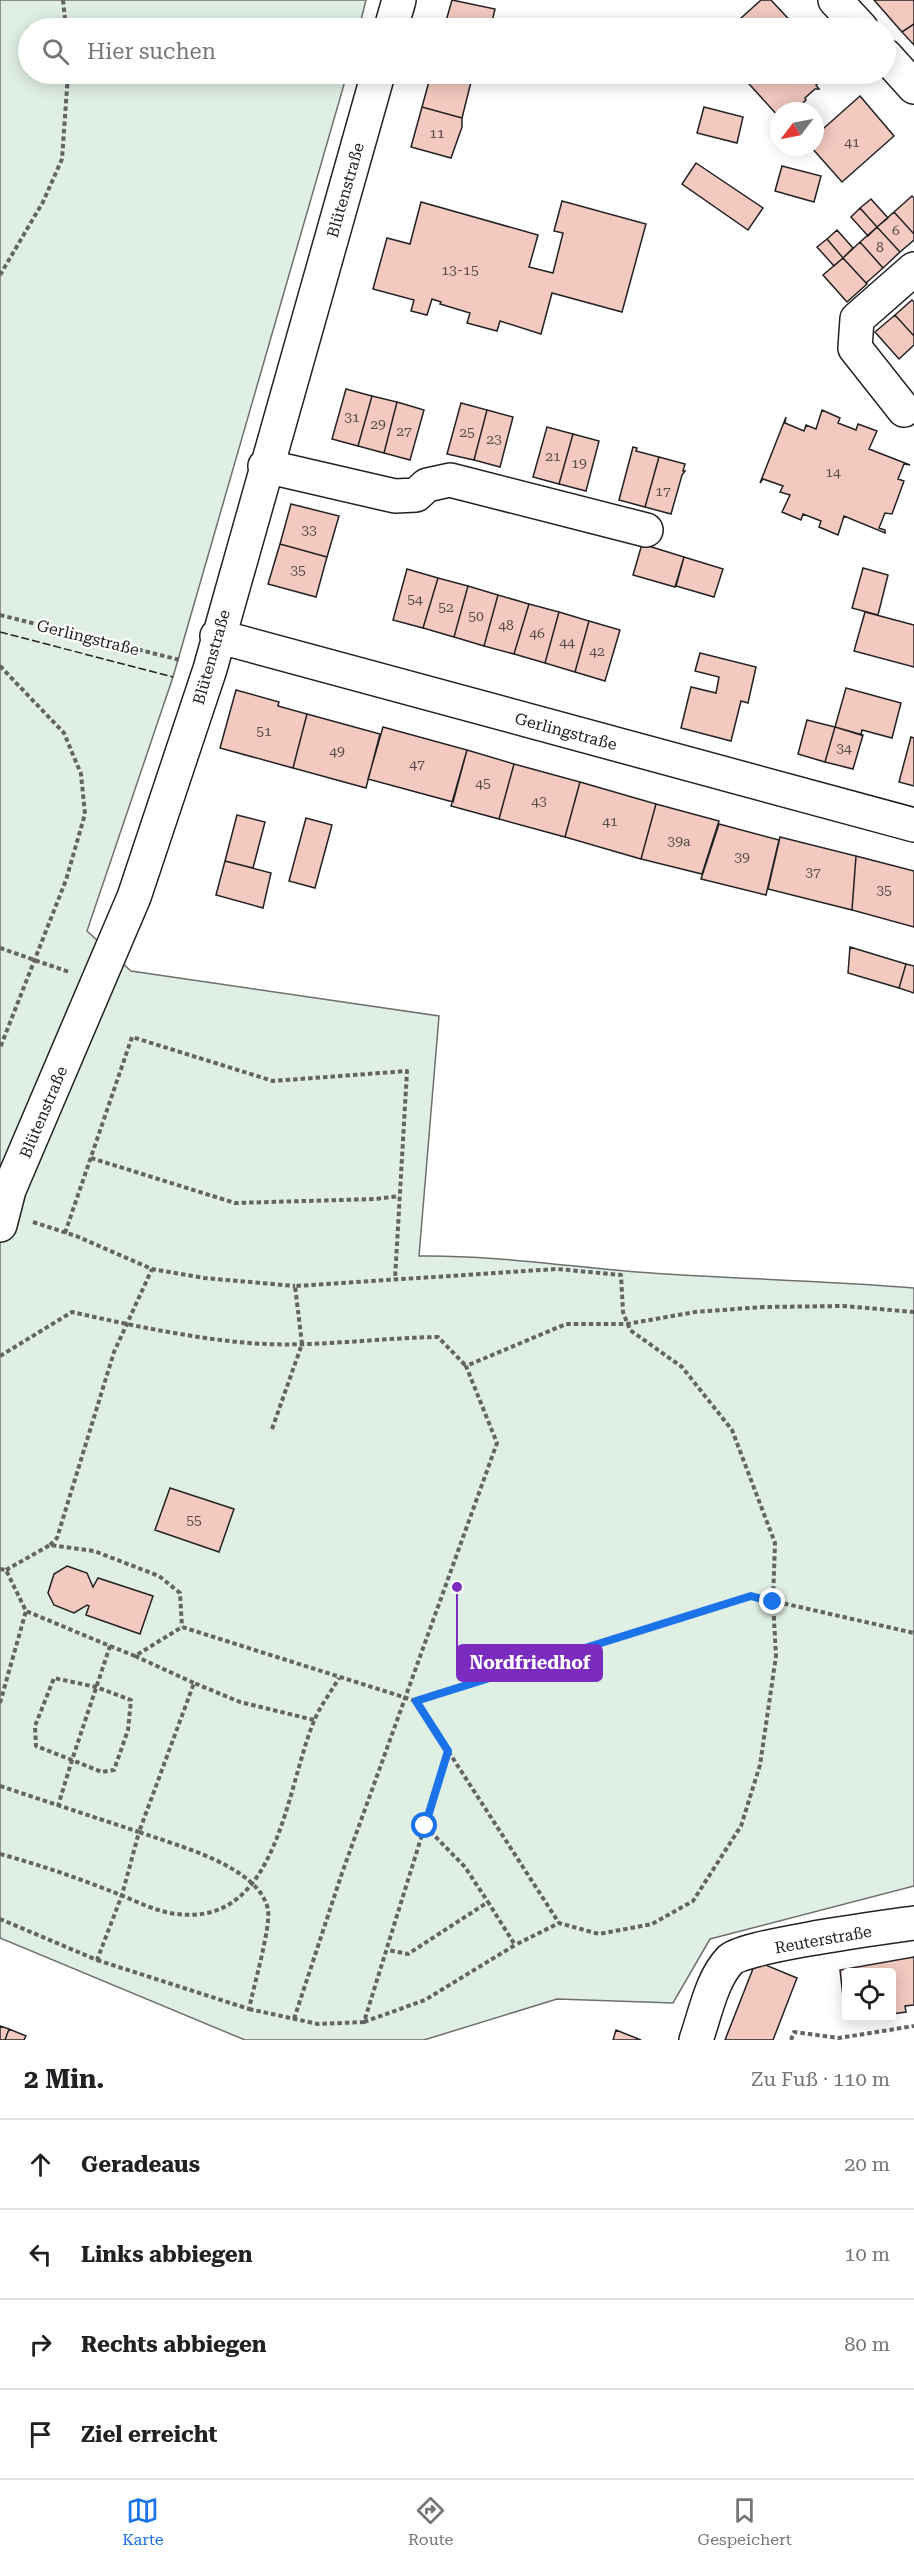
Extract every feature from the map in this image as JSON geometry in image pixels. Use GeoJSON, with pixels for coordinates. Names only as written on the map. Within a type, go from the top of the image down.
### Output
{"type":"FeatureCollection","features":[{"type":"Feature","properties":{"kind":"street"},"geometry":{"type":"LineString","coordinates":[[394,18],[399,0]]}},
{"type":"Feature","properties":{"kind":"street"},"geometry":{"type":"LineString","coordinates":[[835,0],[852,18]]}},
{"type":"Feature","properties":{"kind":"street"},"geometry":{"type":"LineString","coordinates":[[896,68],[914,87]]}},
{"type":"Feature","properties":{"kind":"street","name":"Blütenstraße"},"geometry":{"type":"LineString","coordinates":[[0,1225],[9,1190],[134,897],[210,669],[217,636],[375,84]]}},
{"type":"Feature","properties":{"kind":"street"},"geometry":{"type":"LineString","coordinates":[[904,410],[855,348],[855,338],[857,319],[914,269]]}},
{"type":"Feature","properties":{"kind":"street"},"geometry":{"type":"LineString","coordinates":[[265,466],[395,496],[416,495],[427,485],[450,480],[646,530]]}},
{"type":"Feature","properties":{"kind":"street","name":"Gerlingstraße"},"geometry":{"type":"LineString","coordinates":[[217,636],[914,825]]}},
{"type":"Feature","properties":{"kind":"street","name":"Reuterstraße"},"geometry":{"type":"LineString","coordinates":[[696,2040],[720,1972],[732,1958],[819,1938],[914,1923]]}},
{"type":"Feature","properties":{"kind":"path"},"geometry":{"type":"LineString","coordinates":[[63,0],[65,18]]}},
{"type":"Feature","properties":{"kind":"path"},"geometry":{"type":"LineString","coordinates":[[0,275],[43,202],[62,159],[67,84]]}},
{"type":"Feature","properties":{"kind":"path","name":"Gerlingstraße"},"geometry":{"type":"LineString","coordinates":[[0,615],[210,669]]}},
{"type":"Feature","properties":{"kind":"path"},"geometry":{"type":"LineString","coordinates":[[0,666],[64,733],[81,774],[85,814],[66,880],[0,1048]]}},
{"type":"Feature","properties":{"kind":"path"},"geometry":{"type":"LineString","coordinates":[[0,948],[98,982]]}},
{"type":"Feature","properties":{"kind":"path"},"geometry":{"type":"LineString","coordinates":[[65,1233],[132,1037],[273,1081],[407,1071],[395,1279]]}},
{"type":"Feature","properties":{"kind":"path"},"geometry":{"type":"LineString","coordinates":[[91,1158],[235,1203],[376,1199],[399,1196]]}},
{"type":"Feature","properties":{"kind":"path"},"geometry":{"type":"LineString","coordinates":[[35,1211],[31,1222],[65,1233],[152,1269],[204,1278],[295,1286],[557,1269],[621,1275],[622,1312],[630,1330],[682,1367],[732,1430],[775,1543],[773,1602],[776,1656],[760,1765],[741,1826],[693,1901],[652,1924],[599,1934],[560,1923],[416,1701]]}},
{"type":"Feature","properties":{"kind":"path"},"geometry":{"type":"LineString","coordinates":[[0,1569],[6,1570],[50,1545],[57,1538],[114,1352],[152,1269]]}},
{"type":"Feature","properties":{"kind":"path"},"geometry":{"type":"LineString","coordinates":[[272,1429],[302,1344],[295,1286]]}},
{"type":"Feature","properties":{"kind":"path"},"geometry":{"type":"LineString","coordinates":[[466,1366],[567,1324],[627,1324],[695,1312],[763,1307],[843,1306],[914,1312]]}},
{"type":"Feature","properties":{"kind":"path"},"geometry":{"type":"LineString","coordinates":[[0,1356],[72,1312],[191,1336],[250,1343],[302,1344],[438,1337],[466,1366],[497,1443],[407,1698],[342,1873],[294,2019]]}},
{"type":"Feature","properties":{"kind":"path"},"geometry":{"type":"LineString","coordinates":[[50,1545],[94,1551],[159,1576],[180,1593],[182,1627]]}},
{"type":"Feature","properties":{"kind":"path"},"geometry":{"type":"LineString","coordinates":[[6,1570],[26,1611],[240,1702],[314,1720]]}},
{"type":"Feature","properties":{"kind":"path"},"geometry":{"type":"LineString","coordinates":[[135,1656],[182,1627],[416,1701],[751,1596],[914,1633]]}},
{"type":"Feature","properties":{"kind":"path"},"geometry":{"type":"LineString","coordinates":[[0,1702],[26,1611]]}},
{"type":"Feature","properties":{"kind":"path"},"geometry":{"type":"LineString","coordinates":[[58,1806],[110,1646]]}},
{"type":"Feature","properties":{"kind":"path"},"geometry":{"type":"LineString","coordinates":[[54,1678],[96,1687],[131,1700],[128,1730],[114,1770],[102,1772],[36,1746],[34,1726],[54,1678]]}},
{"type":"Feature","properties":{"kind":"path"},"geometry":{"type":"LineString","coordinates":[[0,1854],[54,1868],[176,1914],[211,1914],[231,1903],[253,1885],[263,1872],[279,1830],[314,1720],[339,1678]]}},
{"type":"Feature","properties":{"kind":"path"},"geometry":{"type":"LineString","coordinates":[[97,1960],[122,1895],[139,1832],[194,1683]]}},
{"type":"Feature","properties":{"kind":"path"},"geometry":{"type":"LineString","coordinates":[[364,2022],[448,1751]]}},
{"type":"Feature","properties":{"kind":"path"},"geometry":{"type":"LineString","coordinates":[[0,1786],[139,1832],[222,1864],[246,1877],[268,1910],[249,2009]]}},
{"type":"Feature","properties":{"kind":"path"},"geometry":{"type":"LineString","coordinates":[[425,1826],[465,1867],[515,1945]]}},
{"type":"Feature","properties":{"kind":"path"},"geometry":{"type":"LineString","coordinates":[[388,1950],[408,1954],[488,1902]]}},
{"type":"Feature","properties":{"kind":"path"},"geometry":{"type":"LineString","coordinates":[[0,1919],[97,1960],[249,2009],[318,2024],[364,2022],[425,2000],[515,1945],[560,1923]]}},
{"type":"Feature","properties":{"kind":"path"},"geometry":{"type":"LineString","coordinates":[[791,2040],[794,2032],[839,2038],[914,2026]]}},
{"type":"Feature","properties":{"kind":"green space"},"geometry":{"type":"Polygon","coordinates":[[[0,0],[366,0],[362,18],[18,18],[18,84],[344,84],[173,677],[87,931],[131,971],[439,1016],[419,1256],[474,1257],[637,1272],[914,1288],[914,1886],[710,1939],[673,2003],[557,1999],[424,2040],[245,2040],[0,1938],[0,0]]]}},
{"type":"Feature","properties":{"kind":"building"},"geometry":{"type":"Polygon","coordinates":[[[452,0],[495,9],[493,18],[447,18],[452,0]]]}},
{"type":"Feature","properties":{"kind":"building"},"geometry":{"type":"Polygon","coordinates":[[[761,0],[771,0],[788,18],[741,18],[761,0]]]}},
{"type":"Feature","properties":{"kind":"building"},"geometry":{"type":"Polygon","coordinates":[[[874,0],[914,0],[914,24],[902,32],[896,25],[896,18],[890,18],[874,0]]]}},
{"type":"Feature","properties":{"kind":"building"},"geometry":{"type":"Polygon","coordinates":[[[914,24],[914,45],[902,32],[914,24]]]}},
{"type":"Feature","properties":{"kind":"building"},"geometry":{"type":"Polygon","coordinates":[[[428,84],[470,84],[462,118],[422,107],[428,84]]]}},
{"type":"Feature","properties":{"kind":"building"},"geometry":{"type":"Polygon","coordinates":[[[749,84],[817,84],[819,89],[815,89],[805,98],[804,102],[770,102],[770,107],[749,84]]]}},
{"type":"Feature","properties":{"kind":"building"},"geometry":{"type":"Polygon","coordinates":[[[860,96],[894,136],[842,182],[819,156],[824,156],[824,128],[860,96]]]}},
{"type":"Feature","properties":{"kind":"building"},"geometry":{"type":"Polygon","coordinates":[[[422,107],[462,118],[462,127],[451,158],[411,147],[422,107]]]}},
{"type":"Feature","properties":{"kind":"building"},"geometry":{"type":"Polygon","coordinates":[[[704,107],[743,117],[737,143],[697,133],[704,107]]]}},
{"type":"Feature","properties":{"kind":"building"},"geometry":{"type":"Polygon","coordinates":[[[696,163],[763,208],[748,230],[682,184],[696,163]]]}},
{"type":"Feature","properties":{"kind":"building"},"geometry":{"type":"Polygon","coordinates":[[[782,166],[821,176],[814,202],[775,191],[782,166]]]}},
{"type":"Feature","properties":{"kind":"building"},"geometry":{"type":"Polygon","coordinates":[[[912,196],[914,198],[914,234],[894,212],[912,196]]]}},
{"type":"Feature","properties":{"kind":"building"},"geometry":{"type":"Polygon","coordinates":[[[871,199],[888,218],[877,227],[860,208],[871,199]]]}},
{"type":"Feature","properties":{"kind":"building"},"geometry":{"type":"Polygon","coordinates":[[[562,201],[646,224],[622,312],[552,293],[541,334],[500,321],[497,331],[467,323],[470,313],[440,304],[441,302],[432,299],[427,315],[411,311],[414,300],[373,289],[387,238],[410,244],[421,202],[538,235],[529,267],[553,273],[563,233],[554,231],[562,201]]]}},
{"type":"Feature","properties":{"kind":"building"},"geometry":{"type":"Polygon","coordinates":[[[860,208],[877,227],[868,236],[851,217],[860,208]]]}},
{"type":"Feature","properties":{"kind":"building"},"geometry":{"type":"Polygon","coordinates":[[[894,212],[914,234],[914,240],[900,252],[877,227],[894,212]]]}},
{"type":"Feature","properties":{"kind":"building"},"geometry":{"type":"Polygon","coordinates":[[[877,227],[900,252],[883,268],[860,242],[877,227]]]}},
{"type":"Feature","properties":{"kind":"building"},"geometry":{"type":"Polygon","coordinates":[[[837,230],[853,248],[843,258],[827,239],[837,230]]]}},
{"type":"Feature","properties":{"kind":"building"},"geometry":{"type":"Polygon","coordinates":[[[827,239],[843,258],[834,266],[817,247],[827,239]]]}},
{"type":"Feature","properties":{"kind":"building"},"geometry":{"type":"Polygon","coordinates":[[[860,242],[883,268],[866,283],[843,258],[860,242]]]}},
{"type":"Feature","properties":{"kind":"building"},"geometry":{"type":"Polygon","coordinates":[[[843,258],[867,284],[847,302],[823,275],[843,258]]]}},
{"type":"Feature","properties":{"kind":"building"},"geometry":{"type":"Polygon","coordinates":[[[912,300],[914,302],[914,336],[895,315],[912,300]]]}},
{"type":"Feature","properties":{"kind":"building"},"geometry":{"type":"Polygon","coordinates":[[[895,315],[914,336],[914,345],[899,359],[875,332],[895,315]]]}},
{"type":"Feature","properties":{"kind":"building"},"geometry":{"type":"Polygon","coordinates":[[[346,389],[372,396],[358,446],[332,439],[346,389]]]}},
{"type":"Feature","properties":{"kind":"building"},"geometry":{"type":"Polygon","coordinates":[[[372,396],[397,402],[384,453],[358,446],[372,396]]]}},
{"type":"Feature","properties":{"kind":"building"},"geometry":{"type":"Polygon","coordinates":[[[397,402],[424,410],[410,460],[384,453],[397,402]]]}},
{"type":"Feature","properties":{"kind":"building"},"geometry":{"type":"Polygon","coordinates":[[[461,403],[487,410],[474,460],[447,454],[461,403]]]}},
{"type":"Feature","properties":{"kind":"building"},"geometry":{"type":"Polygon","coordinates":[[[487,410],[513,417],[500,467],[474,460],[487,410]]]}},
{"type":"Feature","properties":{"kind":"building"},"geometry":{"type":"Polygon","coordinates":[[[822,410],[840,418],[838,423],[856,430],[858,424],[877,431],[869,449],[910,465],[904,464],[898,479],[904,481],[892,514],[885,513],[879,528],[885,530],[885,533],[844,516],[838,535],[819,527],[821,521],[803,514],[801,520],[782,512],[790,495],[780,492],[783,486],[763,479],[760,483],[786,417],[785,423],[804,431],[806,425],[816,429],[822,410]]]}},
{"type":"Feature","properties":{"kind":"building"},"geometry":{"type":"Polygon","coordinates":[[[547,427],[573,434],[559,484],[533,477],[547,427]]]}},
{"type":"Feature","properties":{"kind":"building"},"geometry":{"type":"Polygon","coordinates":[[[573,434],[599,441],[586,491],[559,484],[573,434]]]}},
{"type":"Feature","properties":{"kind":"building"},"geometry":{"type":"Polygon","coordinates":[[[633,447],[637,448],[636,451],[659,457],[645,507],[619,500],[633,447]]]}},
{"type":"Feature","properties":{"kind":"building"},"geometry":{"type":"Polygon","coordinates":[[[659,457],[685,464],[683,471],[685,471],[671,514],[645,507],[659,457]]]}},
{"type":"Feature","properties":{"kind":"building"},"geometry":{"type":"Polygon","coordinates":[[[291,504],[339,516],[327,557],[280,544],[291,504]]]}},
{"type":"Feature","properties":{"kind":"building"},"geometry":{"type":"Polygon","coordinates":[[[280,544],[327,557],[316,597],[268,584],[280,544]]]}},
{"type":"Feature","properties":{"kind":"building"},"geometry":{"type":"Polygon","coordinates":[[[642,544],[684,557],[675,587],[633,575],[642,544]]]}},
{"type":"Feature","properties":{"kind":"building"},"geometry":{"type":"Polygon","coordinates":[[[684,557],[723,569],[714,597],[676,586],[684,557]]]}},
{"type":"Feature","properties":{"kind":"building"},"geometry":{"type":"Polygon","coordinates":[[[863,568],[888,575],[878,615],[852,608],[863,568]]]}},
{"type":"Feature","properties":{"kind":"building"},"geometry":{"type":"Polygon","coordinates":[[[407,569],[438,578],[423,628],[393,620],[407,569]]]}},
{"type":"Feature","properties":{"kind":"building"},"geometry":{"type":"Polygon","coordinates":[[[438,578],[468,586],[454,637],[423,628],[438,578]]]}},
{"type":"Feature","properties":{"kind":"building"},"geometry":{"type":"Polygon","coordinates":[[[468,586],[498,595],[484,646],[454,637],[468,586]]]}},
{"type":"Feature","properties":{"kind":"building"},"geometry":{"type":"Polygon","coordinates":[[[498,595],[529,604],[514,654],[484,646],[498,595]]]}},
{"type":"Feature","properties":{"kind":"building"},"geometry":{"type":"Polygon","coordinates":[[[529,604],[559,612],[545,663],[514,654],[529,604]]]}},
{"type":"Feature","properties":{"kind":"building"},"geometry":{"type":"Polygon","coordinates":[[[559,612],[589,621],[575,672],[545,663],[559,612]]]}},
{"type":"Feature","properties":{"kind":"building"},"geometry":{"type":"Polygon","coordinates":[[[865,612],[914,625],[914,667],[854,651],[865,612]]]}},
{"type":"Feature","properties":{"kind":"building"},"geometry":{"type":"Polygon","coordinates":[[[589,621],[620,630],[605,681],[575,672],[589,621]]]}},
{"type":"Feature","properties":{"kind":"building"},"geometry":{"type":"Polygon","coordinates":[[[700,653],[756,667],[748,703],[741,701],[731,741],[681,728],[691,687],[716,693],[719,677],[695,671],[700,653]]]}},
{"type":"Feature","properties":{"kind":"building"},"geometry":{"type":"Polygon","coordinates":[[[846,688],[901,703],[892,738],[862,730],[861,735],[835,727],[846,688]]]}},
{"type":"Feature","properties":{"kind":"building"},"geometry":{"type":"Polygon","coordinates":[[[236,690],[279,702],[278,706],[307,714],[293,768],[220,748],[236,690]]]}},
{"type":"Feature","properties":{"kind":"building"},"geometry":{"type":"Polygon","coordinates":[[[307,714],[380,734],[366,788],[293,768],[307,714]]]}},
{"type":"Feature","properties":{"kind":"building"},"geometry":{"type":"Polygon","coordinates":[[[807,720],[835,727],[825,762],[798,754],[807,720]]]}},
{"type":"Feature","properties":{"kind":"building"},"geometry":{"type":"Polygon","coordinates":[[[383,727],[467,750],[453,802],[368,779],[383,727]]]}},
{"type":"Feature","properties":{"kind":"building"},"geometry":{"type":"Polygon","coordinates":[[[835,727],[863,735],[853,769],[825,762],[835,727]]]}},
{"type":"Feature","properties":{"kind":"building"},"geometry":{"type":"Polygon","coordinates":[[[911,737],[914,738],[914,786],[899,782],[911,737]]]}},
{"type":"Feature","properties":{"kind":"building"},"geometry":{"type":"Polygon","coordinates":[[[467,750],[514,764],[499,819],[451,806],[467,750]]]}},
{"type":"Feature","properties":{"kind":"building"},"geometry":{"type":"Polygon","coordinates":[[[514,764],[580,782],[565,837],[499,819],[514,764]]]}},
{"type":"Feature","properties":{"kind":"building"},"geometry":{"type":"Polygon","coordinates":[[[580,782],[656,804],[641,859],[565,837],[580,782]]]}},
{"type":"Feature","properties":{"kind":"building"},"geometry":{"type":"Polygon","coordinates":[[[656,804],[719,821],[702,874],[641,859],[656,804]]]}},
{"type":"Feature","properties":{"kind":"building"},"geometry":{"type":"Polygon","coordinates":[[[237,815],[265,822],[253,868],[225,861],[237,815]]]}},
{"type":"Feature","properties":{"kind":"building"},"geometry":{"type":"Polygon","coordinates":[[[306,818],[332,825],[315,888],[289,881],[306,818]]]}},
{"type":"Feature","properties":{"kind":"building"},"geometry":{"type":"Polygon","coordinates":[[[719,824],[779,840],[766,895],[701,879],[719,824]]]}},
{"type":"Feature","properties":{"kind":"building"},"geometry":{"type":"Polygon","coordinates":[[[780,837],[856,856],[852,910],[768,889],[780,837]]]}},
{"type":"Feature","properties":{"kind":"building"},"geometry":{"type":"Polygon","coordinates":[[[856,856],[914,871],[914,927],[852,910],[856,856]]]}},
{"type":"Feature","properties":{"kind":"building"},"geometry":{"type":"Polygon","coordinates":[[[225,861],[271,873],[263,908],[216,895],[225,861]]]}},
{"type":"Feature","properties":{"kind":"building"},"geometry":{"type":"Polygon","coordinates":[[[850,947],[906,964],[899,988],[848,973],[850,947]]]}},
{"type":"Feature","properties":{"kind":"building"},"geometry":{"type":"Polygon","coordinates":[[[906,964],[914,966],[914,993],[899,988],[906,964]]]}},
{"type":"Feature","properties":{"kind":"building"},"geometry":{"type":"Polygon","coordinates":[[[170,1488],[234,1509],[219,1552],[155,1530],[170,1488]]]}},
{"type":"Feature","properties":{"kind":"building"},"geometry":{"type":"Polygon","coordinates":[[[67,1566],[87,1573],[93,1587],[98,1578],[153,1596],[140,1634],[86,1615],[89,1606],[87,1605],[74,1613],[54,1605],[48,1593],[54,1574],[67,1566]]]}},
{"type":"Feature","properties":{"kind":"building"},"geometry":{"type":"Polygon","coordinates":[[[914,1957],[914,2005],[905,2006],[906,2012],[896,2013],[896,1968],[851,1968],[914,1957]]]}},
{"type":"Feature","properties":{"kind":"building"},"geometry":{"type":"Polygon","coordinates":[[[756,1961],[797,1978],[773,2040],[725,2040],[756,1961]]]}},
{"type":"Feature","properties":{"kind":"building"},"geometry":{"type":"Polygon","coordinates":[[[0,2026],[9,2029],[5,2040],[0,2040],[0,2026]]]}},
{"type":"Feature","properties":{"kind":"building"},"geometry":{"type":"Polygon","coordinates":[[[9,2029],[26,2036],[24,2040],[5,2040],[9,2029]]]}},
{"type":"Feature","properties":{"kind":"building"},"geometry":{"type":"Polygon","coordinates":[[[616,2030],[641,2040],[613,2040],[616,2030]]]}},
{"type":"Feature","properties":{"kind":"fence"},"geometry":{"type":"LineString","coordinates":[[0,632],[173,677]]}},
{"type":"Feature","properties":{"kind":"place","name":"Nordfriedhof"},"geometry":{"type":"Point","coordinates":[457,1587]}},
{"type":"Feature","properties":{"kind":"route"},"geometry":{"type":"LineString","coordinates":[[425,1826],[448,1751],[416,1701],[751,1596],[773,1602]]}}]}
